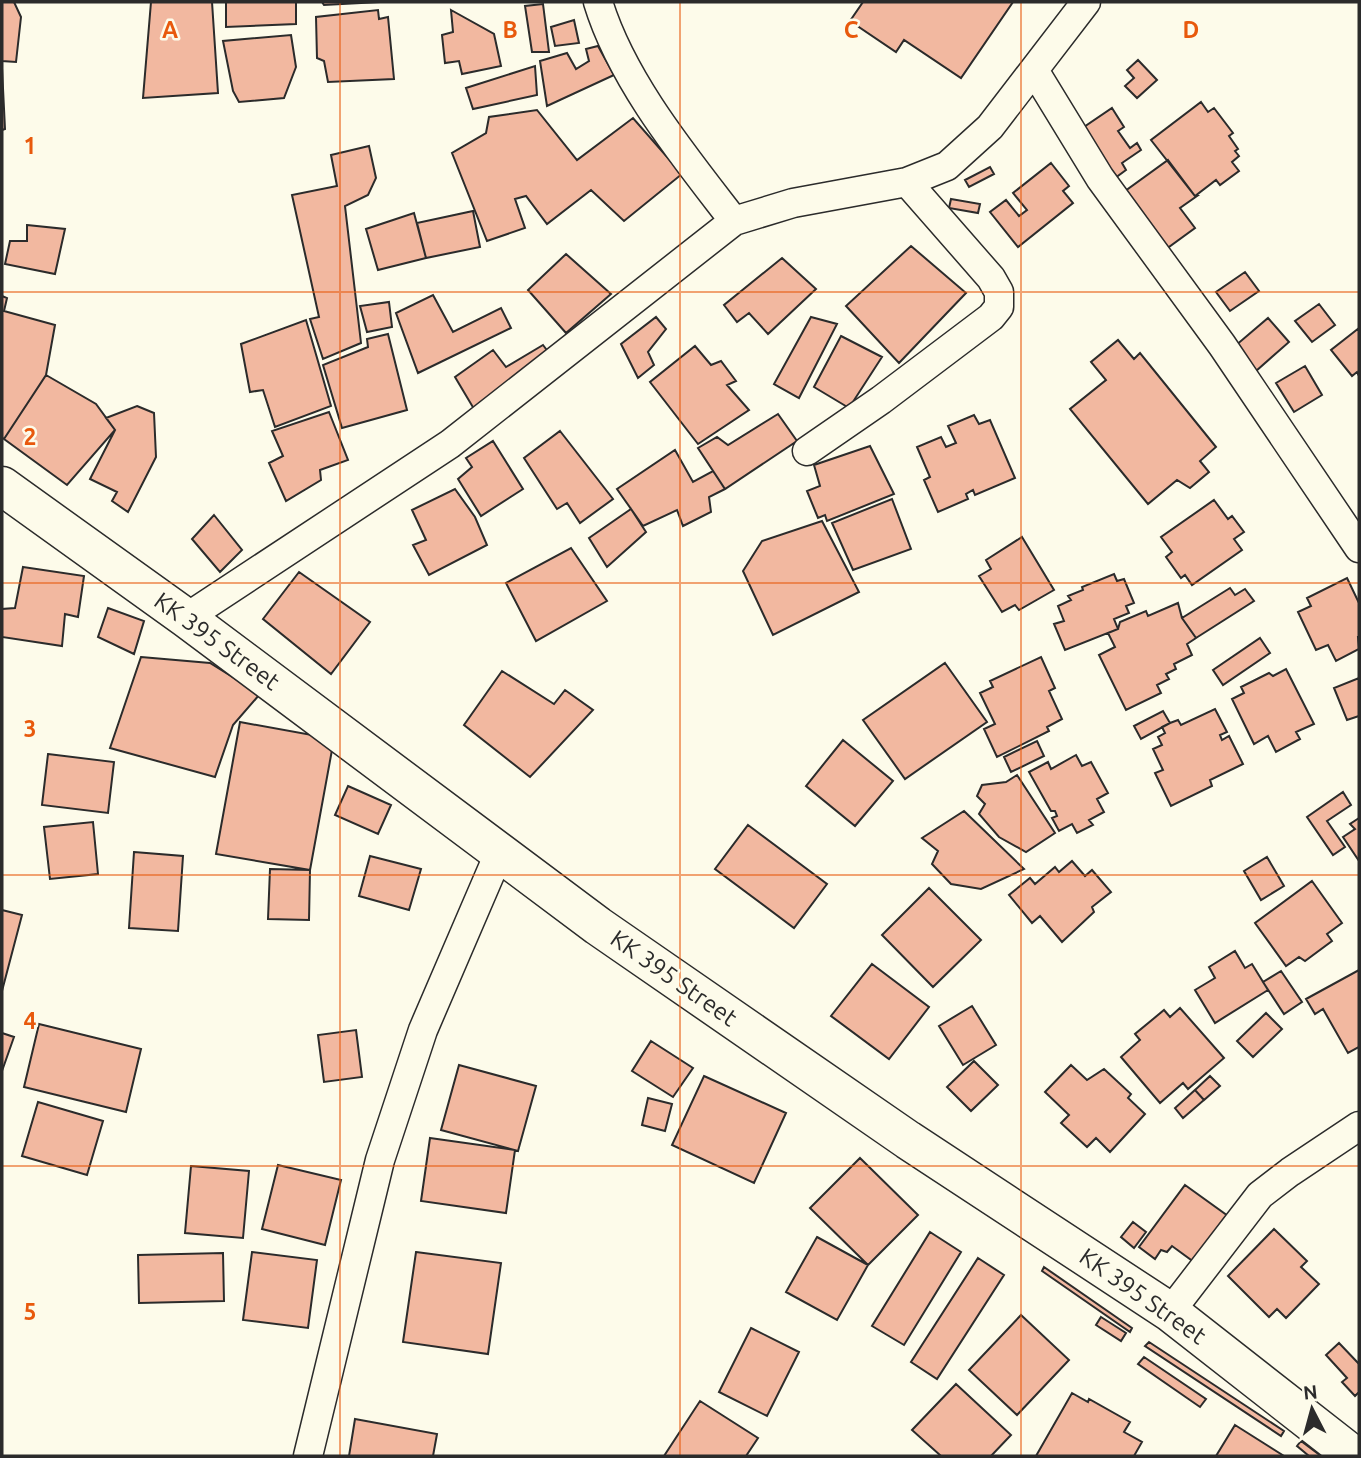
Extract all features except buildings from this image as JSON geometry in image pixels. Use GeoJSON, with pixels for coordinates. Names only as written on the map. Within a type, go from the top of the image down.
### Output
{"type":"FeatureCollection","features":[{"type":"Feature","properties":{"kind":"street"},"geometry":{"type":"LineString","coordinates":[[598,2],[603,20],[625,66],[671,139],[734,221]]}},
{"type":"Feature","properties":{"kind":"street"},"geometry":{"type":"LineString","coordinates":[[186,618],[450,444],[734,221],[793,203],[907,181],[947,166],[990,127],[1086,2]]}},
{"type":"Feature","properties":{"kind":"street"},"geometry":{"type":"LineString","coordinates":[[1034,70],[1100,178],[1222,345],[1359,548]]}},
{"type":"Feature","properties":{"kind":"street"},"geometry":{"type":"LineString","coordinates":[[807,451],[881,400],[991,317],[999,307],[999,292],[991,278],[907,181]]}},
{"type":"Feature","properties":{"kind":"street","name":"KK 395 Street"},"geometry":{"type":"LineString","coordinates":[[2,486],[186,618],[598,926],[908,1140],[1170,1311],[1354,1456]]}},
{"type":"Feature","properties":{"kind":"street"},"geometry":{"type":"LineString","coordinates":[[308,1456],[380,1160],[424,1030],[500,851]]}},
{"type":"Feature","properties":{"kind":"street"},"geometry":{"type":"LineString","coordinates":[[1170,1311],[1260,1195],[1359,1126]]}}]}
